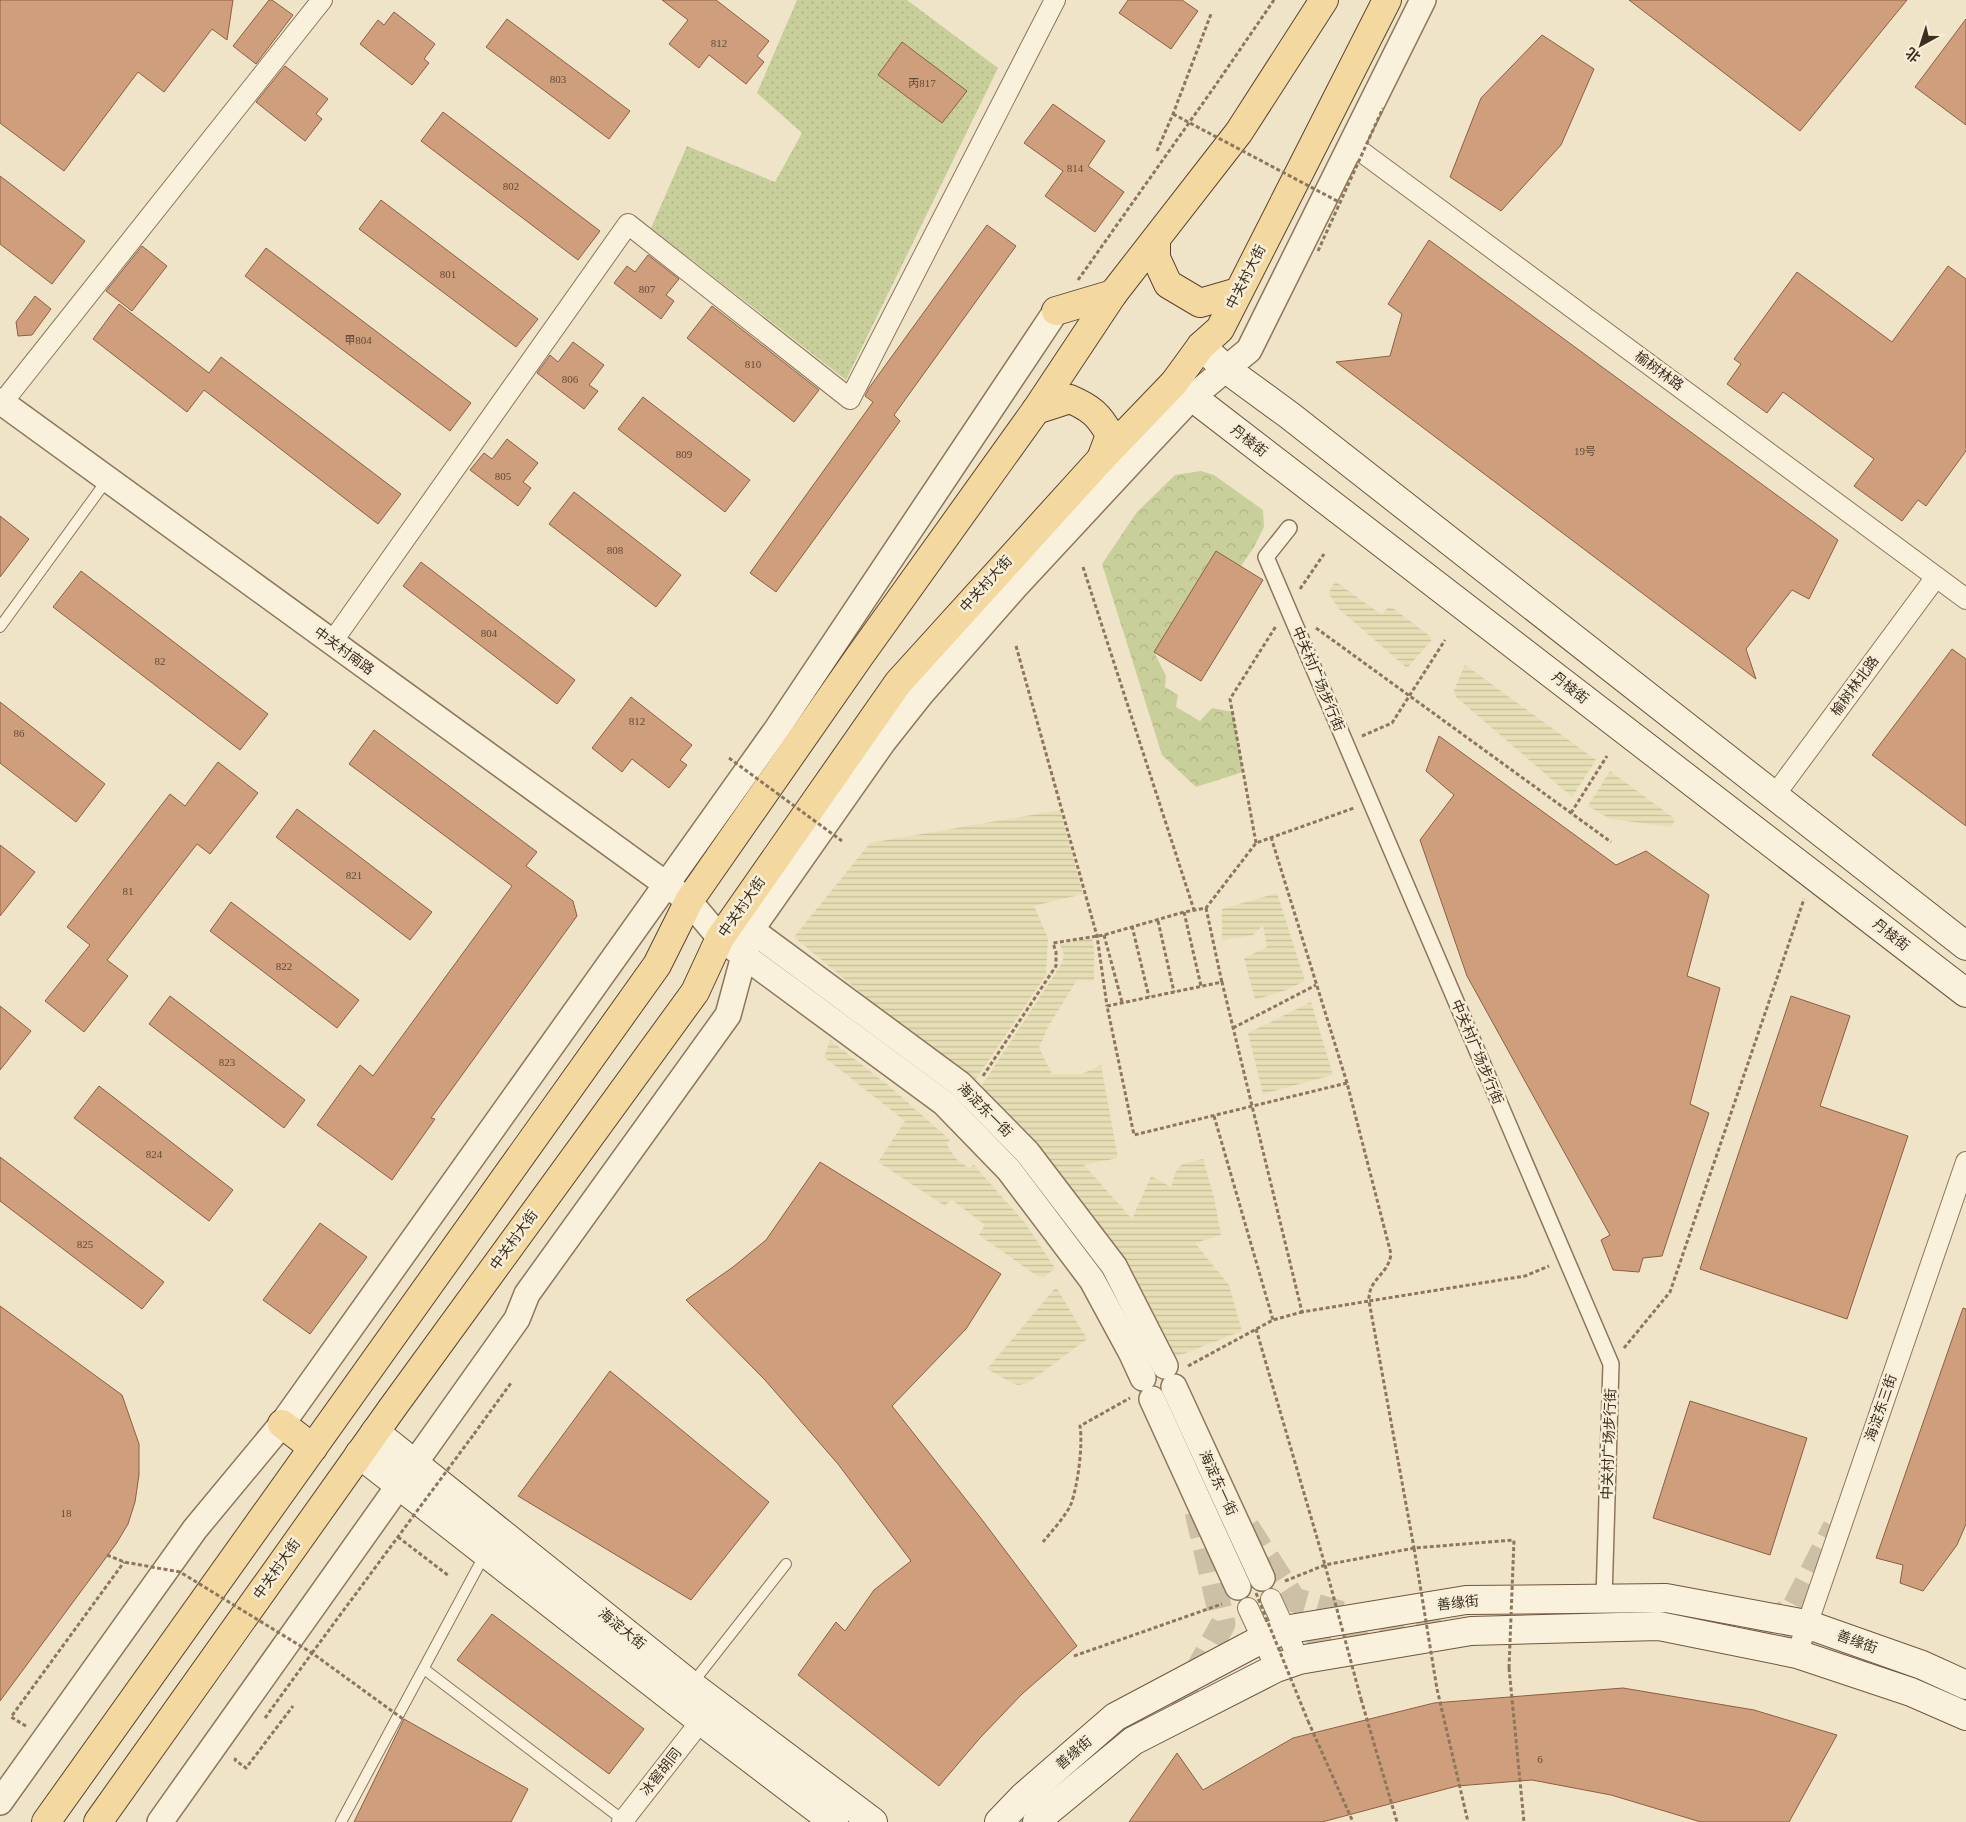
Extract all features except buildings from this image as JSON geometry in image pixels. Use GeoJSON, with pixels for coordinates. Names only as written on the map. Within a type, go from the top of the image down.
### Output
{"type":"FeatureCollection","features":[{"type":"Feature","properties":{"kind":"main road"},"geometry":{"type":"LineString","coordinates":[[46,1822],[657,965],[689,901],[859,657],[1036,410],[1114,294],[1239,132],[1324,0]]}},
{"type":"Feature","properties":{"kind":"main road","name":"中关村大街"},"geometry":{"type":"LineString","coordinates":[[98,1822],[359,1454],[694,992],[898,683],[1101,459],[1183,390],[1200,346],[1220,329],[1387,0]]}},
{"type":"Feature","properties":{"kind":"main road"},"geometry":{"type":"LineString","coordinates":[[1156,241],[1156,258],[1168,284],[1200,303],[1238,292]]}},
{"type":"Feature","properties":{"kind":"main road"},"geometry":{"type":"LineString","coordinates":[[1056,311],[1114,294]]}},
{"type":"Feature","properties":{"kind":"main road"},"geometry":{"type":"LineString","coordinates":[[1200,346],[1226,369],[1305,428],[1966,946]]}},
{"type":"Feature","properties":{"kind":"main road","name":"丹棱街"},"geometry":{"type":"LineString","coordinates":[[1183,390],[1966,993]]}},
{"type":"Feature","properties":{"kind":"main road"},"geometry":{"type":"LineString","coordinates":[[1036,410],[1070,398],[1086,405],[1101,419],[1110,435],[1101,459]]}},
{"type":"Feature","properties":{"kind":"main road"},"geometry":{"type":"LineString","coordinates":[[282,1424],[313,1448]]}},
{"type":"Feature","properties":{"kind":"main road","name":"海淀大街"},"geometry":{"type":"LineString","coordinates":[[375,1432],[691,1685],[873,1822]]}},
{"type":"Feature","properties":{"kind":"main road","name":"海淀大街"},"geometry":{"type":"LineString","coordinates":[[359,1454],[701,1722],[834,1822]]}},
{"type":"Feature","properties":{"kind":"main road","name":"善缘街"},"geometry":{"type":"LineString","coordinates":[[999,1822],[1024,1796],[1115,1717],[1273,1634],[1466,1600],[1666,1598],[1806,1624],[1922,1666],[1966,1685]]}},
{"type":"Feature","properties":{"kind":"main road","name":"善缘街"},"geometry":{"type":"LineString","coordinates":[[1037,1822],[1133,1741],[1288,1664],[1472,1630],[1659,1626],[1797,1654],[1911,1692],[1966,1716]]}},
{"type":"Feature","properties":{"kind":"street"},"geometry":{"type":"LineString","coordinates":[[1,402],[322,0]]}},
{"type":"Feature","properties":{"kind":"street"},"geometry":{"type":"LineString","coordinates":[[332,642],[628,224],[850,399],[1055,0]]}},
{"type":"Feature","properties":{"kind":"street","name":"中关村大街"},"geometry":{"type":"LineString","coordinates":[[735,928],[916,701],[1183,390],[1226,369],[1249,350],[1423,0]]}},
{"type":"Feature","properties":{"kind":"street","name":"榆树林路"},"geometry":{"type":"LineString","coordinates":[[1351,144],[1966,598]]}},
{"type":"Feature","properties":{"kind":"street"},"geometry":{"type":"LineString","coordinates":[[0,1802],[194,1529],[282,1424],[777,729],[1056,311]]}},
{"type":"Feature","properties":{"kind":"street","name":"中关村南路"},"geometry":{"type":"LineString","coordinates":[[1,402],[665,884],[689,901],[735,928]]}},
{"type":"Feature","properties":{"kind":"street","name":"中关村广场步行街"},"geometry":{"type":"LineString","coordinates":[[1289,528],[1266,557],[1611,1364],[1604,1599]]}},
{"type":"Feature","properties":{"kind":"street","name":"榆树林北路"},"geometry":{"type":"LineString","coordinates":[[1774,796],[1936,576]]}},
{"type":"Feature","properties":{"kind":"street","name":"海淀东一街"},"geometry":{"type":"LineString","coordinates":[[735,928],[744,956],[944,1103],[1009,1170],[1092,1280],[1256,1592]]}},
{"type":"Feature","properties":{"kind":"street","name":"海淀东一街"},"geometry":{"type":"LineString","coordinates":[[735,928],[960,1084],[1027,1152],[1114,1266],[1169,1377],[1273,1634],[1288,1664]]}},
{"type":"Feature","properties":{"kind":"street"},"geometry":{"type":"LineString","coordinates":[[160,1822],[517,1319],[527,1294],[728,1015],[744,956]]}},
{"type":"Feature","properties":{"kind":"street","name":"海淀东三街"},"geometry":{"type":"LineString","coordinates":[[1797,1654],[1966,1162]]}},
{"type":"Feature","properties":{"kind":"street"},"geometry":{"type":"LineString","coordinates":[[691,1685],[701,1722]]}},
{"type":"Feature","properties":{"kind":"street","name":"冰窖胡同"},"geometry":{"type":"LineString","coordinates":[[623,1821],[701,1722]]}},
{"type":"Feature","properties":{"kind":"lane"},"geometry":{"type":"LineString","coordinates":[[0,627],[107,480]]}},
{"type":"Feature","properties":{"kind":"lane"},"geometry":{"type":"LineString","coordinates":[[342,1822],[485,1553]]}},
{"type":"Feature","properties":{"kind":"lane"},"geometry":{"type":"LineString","coordinates":[[691,1685],[786,1564]]}},
{"type":"Feature","properties":{"kind":"lane"},"geometry":{"type":"LineString","coordinates":[[424,1669],[623,1821]]}},
{"type":"Feature","properties":{"kind":"path"},"geometry":{"type":"LineString","coordinates":[[1157,151],[1211,14]]}},
{"type":"Feature","properties":{"kind":"path"},"geometry":{"type":"LineString","coordinates":[[1318,251],[1383,108]]}},
{"type":"Feature","properties":{"kind":"path"},"geometry":{"type":"LineString","coordinates":[[1173,114],[1339,202]]}},
{"type":"Feature","properties":{"kind":"path"},"geometry":{"type":"LineString","coordinates":[[1256,843],[1230,699],[1324,554]]}},
{"type":"Feature","properties":{"kind":"path"},"geometry":{"type":"LineString","coordinates":[[1083,567],[1194,910]]}},
{"type":"Feature","properties":{"kind":"path"},"geometry":{"type":"LineString","coordinates":[[1288,607],[1611,842]]}},
{"type":"Feature","properties":{"kind":"path"},"geometry":{"type":"LineString","coordinates":[[1346,744],[1392,723],[1445,640]]}},
{"type":"Feature","properties":{"kind":"path"},"geometry":{"type":"LineString","coordinates":[[1016,646],[1097,936],[1107,1006],[1134,1135],[1347,1084]]}},
{"type":"Feature","properties":{"kind":"path"},"geometry":{"type":"LineString","coordinates":[[1571,813],[1607,756]]}},
{"type":"Feature","properties":{"kind":"path"},"geometry":{"type":"LineString","coordinates":[[729,758],[842,842]]}},
{"type":"Feature","properties":{"kind":"path"},"geometry":{"type":"LineString","coordinates":[[970,1094],[1056,966],[1056,952],[1053,943],[1104,935],[1184,912],[1206,908],[1256,843],[1371,802]]}},
{"type":"Feature","properties":{"kind":"path"},"geometry":{"type":"LineString","coordinates":[[1271,837],[1347,1084],[1391,1254],[1388,1266],[1368,1291],[1368,1301],[1414,1548],[1437,1689],[1468,1822]]}},
{"type":"Feature","properties":{"kind":"path"},"geometry":{"type":"LineString","coordinates":[[1611,1364],[1670,1292],[1804,899]]}},
{"type":"Feature","properties":{"kind":"path"},"geometry":{"type":"LineString","coordinates":[[1206,908],[1302,1312],[1525,1276],[1566,1259]]}},
{"type":"Feature","properties":{"kind":"path"},"geometry":{"type":"LineString","coordinates":[[1184,912],[1201,986]]}},
{"type":"Feature","properties":{"kind":"path"},"geometry":{"type":"LineString","coordinates":[[1158,921],[1174,992]]}},
{"type":"Feature","properties":{"kind":"path"},"geometry":{"type":"LineString","coordinates":[[1132,926],[1149,997]]}},
{"type":"Feature","properties":{"kind":"path"},"geometry":{"type":"LineString","coordinates":[[1104,935],[1122,1002]]}},
{"type":"Feature","properties":{"kind":"path"},"geometry":{"type":"LineString","coordinates":[[1107,1006],[1222,982],[1223,986]]}},
{"type":"Feature","properties":{"kind":"path"},"geometry":{"type":"LineString","coordinates":[[1233,1028],[1316,984]]}},
{"type":"Feature","properties":{"kind":"path"},"geometry":{"type":"LineString","coordinates":[[1214,1116],[1273,1320]]}},
{"type":"Feature","properties":{"kind":"path"},"geometry":{"type":"LineString","coordinates":[[1256,1330],[1397,1822]]}},
{"type":"Feature","properties":{"kind":"path"},"geometry":{"type":"LineString","coordinates":[[262,1722],[511,1383]]}},
{"type":"Feature","properties":{"kind":"path"},"geometry":{"type":"LineString","coordinates":[[398,1537],[449,1576]]}},
{"type":"Feature","properties":{"kind":"path"},"geometry":{"type":"LineString","coordinates":[[1074,1656],[1256,1592],[1324,1565],[1414,1548],[1514,1540],[1510,1668],[1524,1822]]}},
{"type":"Feature","properties":{"kind":"path"},"geometry":{"type":"LineString","coordinates":[[107,1555],[124,1562],[180,1572],[312,1654],[403,1719]]}},
{"type":"Feature","properties":{"kind":"path"},"geometry":{"type":"LineString","coordinates":[[32,1720],[27,1727],[11,1717],[124,1562]]}},
{"type":"Feature","properties":{"kind":"path"},"geometry":{"type":"LineString","coordinates":[[1256,1592],[1308,1721],[1353,1822]]}},
{"type":"Feature","properties":{"kind":"path"},"geometry":{"type":"LineString","coordinates":[[240,1752],[235,1760],[246,1768],[293,1706]]}},
{"type":"Feature","properties":{"kind":"shaded area"},"geometry":{"type":"Polygon","coordinates":[[[1336,582],[1382,615],[1388,607],[1394,609],[1431,637],[1431,641],[1407,668],[1339,609],[1329,594],[1336,582]]]}},
{"type":"Feature","properties":{"kind":"shaded area"},"geometry":{"type":"Polygon","coordinates":[[[1465,665],[1596,760],[1572,797],[1456,697],[1454,690],[1465,665]]]}},
{"type":"Feature","properties":{"kind":"shaded area"},"geometry":{"type":"Polygon","coordinates":[[[1610,771],[1675,819],[1672,827],[1610,819],[1588,806],[1610,771]]]}},
{"type":"Feature","properties":{"kind":"shaded area"},"geometry":{"type":"Polygon","coordinates":[[[1060,810],[1083,894],[1034,906],[1048,938],[1046,975],[972,1085],[794,937],[870,843],[1060,810]]]}},
{"type":"Feature","properties":{"kind":"shaded area"},"geometry":{"type":"Polygon","coordinates":[[[1277,893],[1305,981],[1286,990],[1255,1000],[1244,958],[1267,947],[1263,925],[1253,935],[1222,940],[1222,909],[1277,893]]]}},
{"type":"Feature","properties":{"kind":"shaded area"},"geometry":{"type":"Polygon","coordinates":[[[1092,938],[1094,981],[1077,980],[1048,1027],[1039,1048],[1052,1074],[1082,1074],[1101,1065],[1118,1158],[1084,1165],[1132,1219],[1151,1176],[1171,1187],[1175,1173],[1182,1164],[1203,1159],[1214,1197],[1221,1235],[1195,1243],[1229,1285],[1242,1331],[1173,1358],[1120,1263],[1015,1121],[979,1090],[1062,963],[1064,955],[1060,944],[1092,938]]]}},
{"type":"Feature","properties":{"kind":"shaded area"},"geometry":{"type":"Polygon","coordinates":[[[1311,1002],[1333,1075],[1263,1094],[1248,1033],[1311,1002]]]}},
{"type":"Feature","properties":{"kind":"shaded area"},"geometry":{"type":"Polygon","coordinates":[[[830,1040],[889,1086],[950,1140],[946,1143],[955,1158],[968,1168],[974,1165],[1025,1223],[1055,1268],[1044,1277],[1037,1276],[979,1235],[985,1225],[951,1199],[945,1206],[878,1162],[905,1121],[824,1057],[830,1040]]]}},
{"type":"Feature","properties":{"kind":"shaded area"},"geometry":{"type":"Polygon","coordinates":[[[1056,1287],[1087,1339],[1028,1383],[1018,1385],[1012,1383],[987,1369],[1056,1287]]]}},
{"type":"Feature","properties":{"kind":"green space"},"geometry":{"type":"Polygon","coordinates":[[[797,0],[907,0],[998,68],[846,380],[651,228],[687,146],[775,182],[802,133],[757,93],[797,0]]]}},
{"type":"Feature","properties":{"kind":"green space"},"geometry":{"type":"Polygon","coordinates":[[[1201,471],[1214,475],[1263,510],[1264,527],[1254,547],[1241,566],[1216,551],[1154,652],[1166,676],[1165,687],[1178,695],[1176,707],[1200,721],[1212,708],[1233,712],[1243,772],[1196,787],[1162,755],[1102,564],[1137,512],[1175,475],[1201,471]]]}},
{"type":"Feature","properties":{"kind":"tunnel"},"geometry":{"type":"LineString","coordinates":[[1177,1707],[1223,1624],[1197,1512]]}},
{"type":"Feature","properties":{"kind":"tunnel"},"geometry":{"type":"LineString","coordinates":[[1247,1527],[1294,1600],[1357,1618]]}},
{"type":"Feature","properties":{"kind":"tunnel"},"geometry":{"type":"LineString","coordinates":[[1764,1624],[1794,1608],[1835,1527]]}},
{"type":"Feature","properties":{"kind":"tunnel"},"geometry":{"type":"LineString","coordinates":[[1638,1615],[1696,1614],[1789,1641]]}},
{"type":"Feature","properties":{"kind":"tunnel"},"geometry":{"type":"LineString","coordinates":[[1274,1660],[1316,1639],[1448,1622]]}},
{"type":"Feature","properties":{"kind":"tunnel"},"geometry":{"type":"LineString","coordinates":[[1882,1669],[1918,1680],[1961,1700]]}},
{"type":"Feature","properties":{"kind":"tunnel"},"geometry":{"type":"LineString","coordinates":[[1019,1822],[1054,1791]]}}]}
